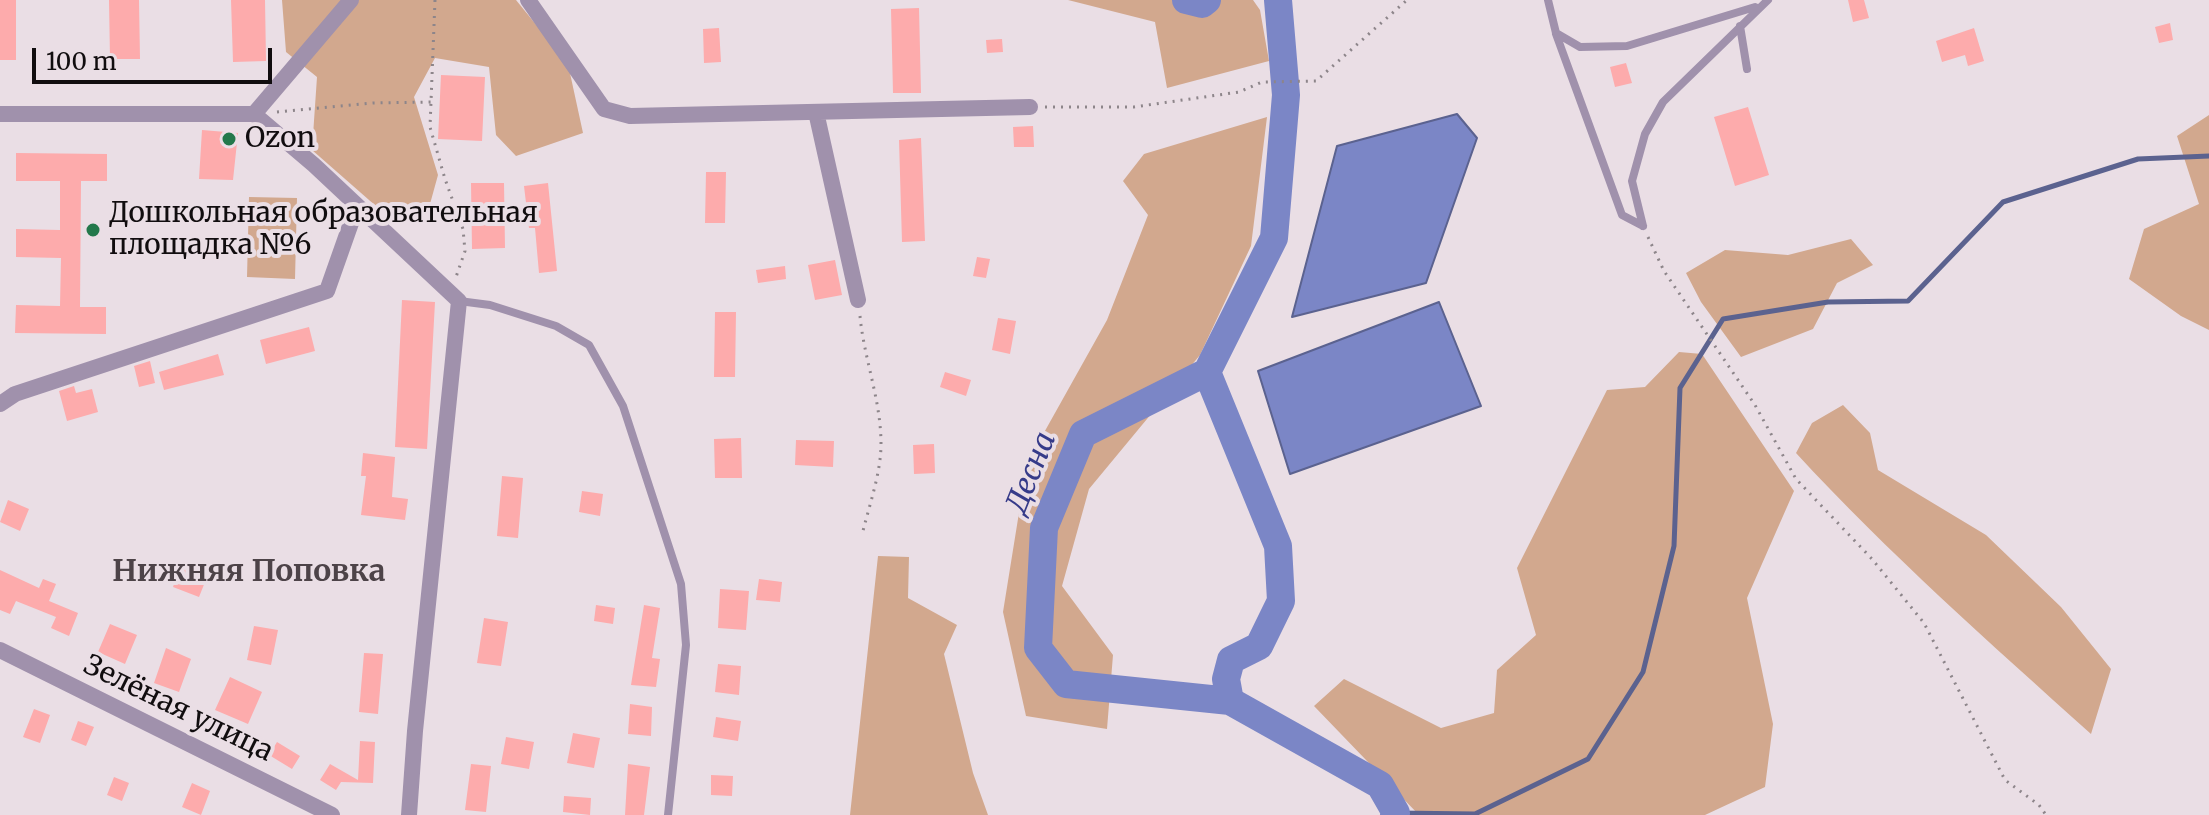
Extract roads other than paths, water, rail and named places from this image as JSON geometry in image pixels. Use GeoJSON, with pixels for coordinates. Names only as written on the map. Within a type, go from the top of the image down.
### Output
{"type":"FeatureCollection","features":[{"type":"Feature","properties":{"kind":"street"},"geometry":{"type":"LineString","coordinates":[[254,114],[351,0]]}},
{"type":"Feature","properties":{"kind":"street"},"geometry":{"type":"LineString","coordinates":[[528,0],[604,109],[630,116],[1030,107]]}},
{"type":"Feature","properties":{"kind":"street"},"geometry":{"type":"LineString","coordinates":[[816,112],[858,300]]}},
{"type":"Feature","properties":{"kind":"street"},"geometry":{"type":"LineString","coordinates":[[0,114],[254,114],[455,298],[409,815]]}},
{"type":"Feature","properties":{"kind":"street"},"geometry":{"type":"LineString","coordinates":[[0,404],[15,394],[327,291],[357,206]]}},
{"type":"Feature","properties":{"kind":"street","name":"Зелёная улица"},"geometry":{"type":"LineString","coordinates":[[0,650],[332,815]]}},
{"type":"Feature","properties":{"kind":"lane"},"geometry":{"type":"LineString","coordinates":[[1548,0],[1556,33],[1622,215],[1643,226],[1632,181],[1645,134],[1663,102],[1764,3]]}},
{"type":"Feature","properties":{"kind":"lane"},"geometry":{"type":"LineString","coordinates":[[1556,33],[1580,47],[1627,46],[1764,3]]}},
{"type":"Feature","properties":{"kind":"lane"},"geometry":{"type":"LineString","coordinates":[[1740,26],[1747,69]]}},
{"type":"Feature","properties":{"kind":"lane"},"geometry":{"type":"LineString","coordinates":[[455,298],[490,305],[556,326],[589,345],[623,406],[681,584],[686,645],[668,815]]}},
{"type":"Feature","properties":{"kind":"water"},"geometry":{"type":"Polygon","coordinates":[[[1457,114],[1477,138],[1426,283],[1292,317],[1337,146],[1457,114]]]}},
{"type":"Feature","properties":{"kind":"water"},"geometry":{"type":"Polygon","coordinates":[[[1439,302],[1481,406],[1290,474],[1258,371],[1439,302]]]}},
{"type":"Feature","properties":{"kind":"waterway","name":"Десна"},"geometry":{"type":"LineString","coordinates":[[1186,0],[1202,4],[1207,0]]}},
{"type":"Feature","properties":{"kind":"waterway","name":"Десна"},"geometry":{"type":"LineString","coordinates":[[1278,0],[1286,95],[1274,238],[1207,372],[1083,434],[1044,528],[1038,648],[1066,684],[1230,701],[1380,785],[1396,813],[1394,815]]}},
{"type":"Feature","properties":{"kind":"waterway"},"geometry":{"type":"LineString","coordinates":[[1396,813],[1475,814],[1588,759],[1643,672],[1674,546],[1680,388],[1723,319],[1828,302],[1908,301],[2003,202],[2138,159],[2209,156]]}},
{"type":"Feature","properties":{"kind":"waterway"},"geometry":{"type":"LineString","coordinates":[[1207,372],[1278,546],[1281,601],[1259,646],[1231,660],[1226,679],[1230,701]]}},
{"type":"Feature","properties":{"kind":"place","name":"Ozon"},"geometry":{"type":"Point","coordinates":[229,139]}},
{"type":"Feature","properties":{"kind":"place","name":"Дошкольная образовательная площадка №6"},"geometry":{"type":"Point","coordinates":[93,230]}},
{"type":"Feature","properties":{"kind":"district","name":"Нижняя Поповка"},"geometry":{"type":"Point","coordinates":[249,573]}}]}
